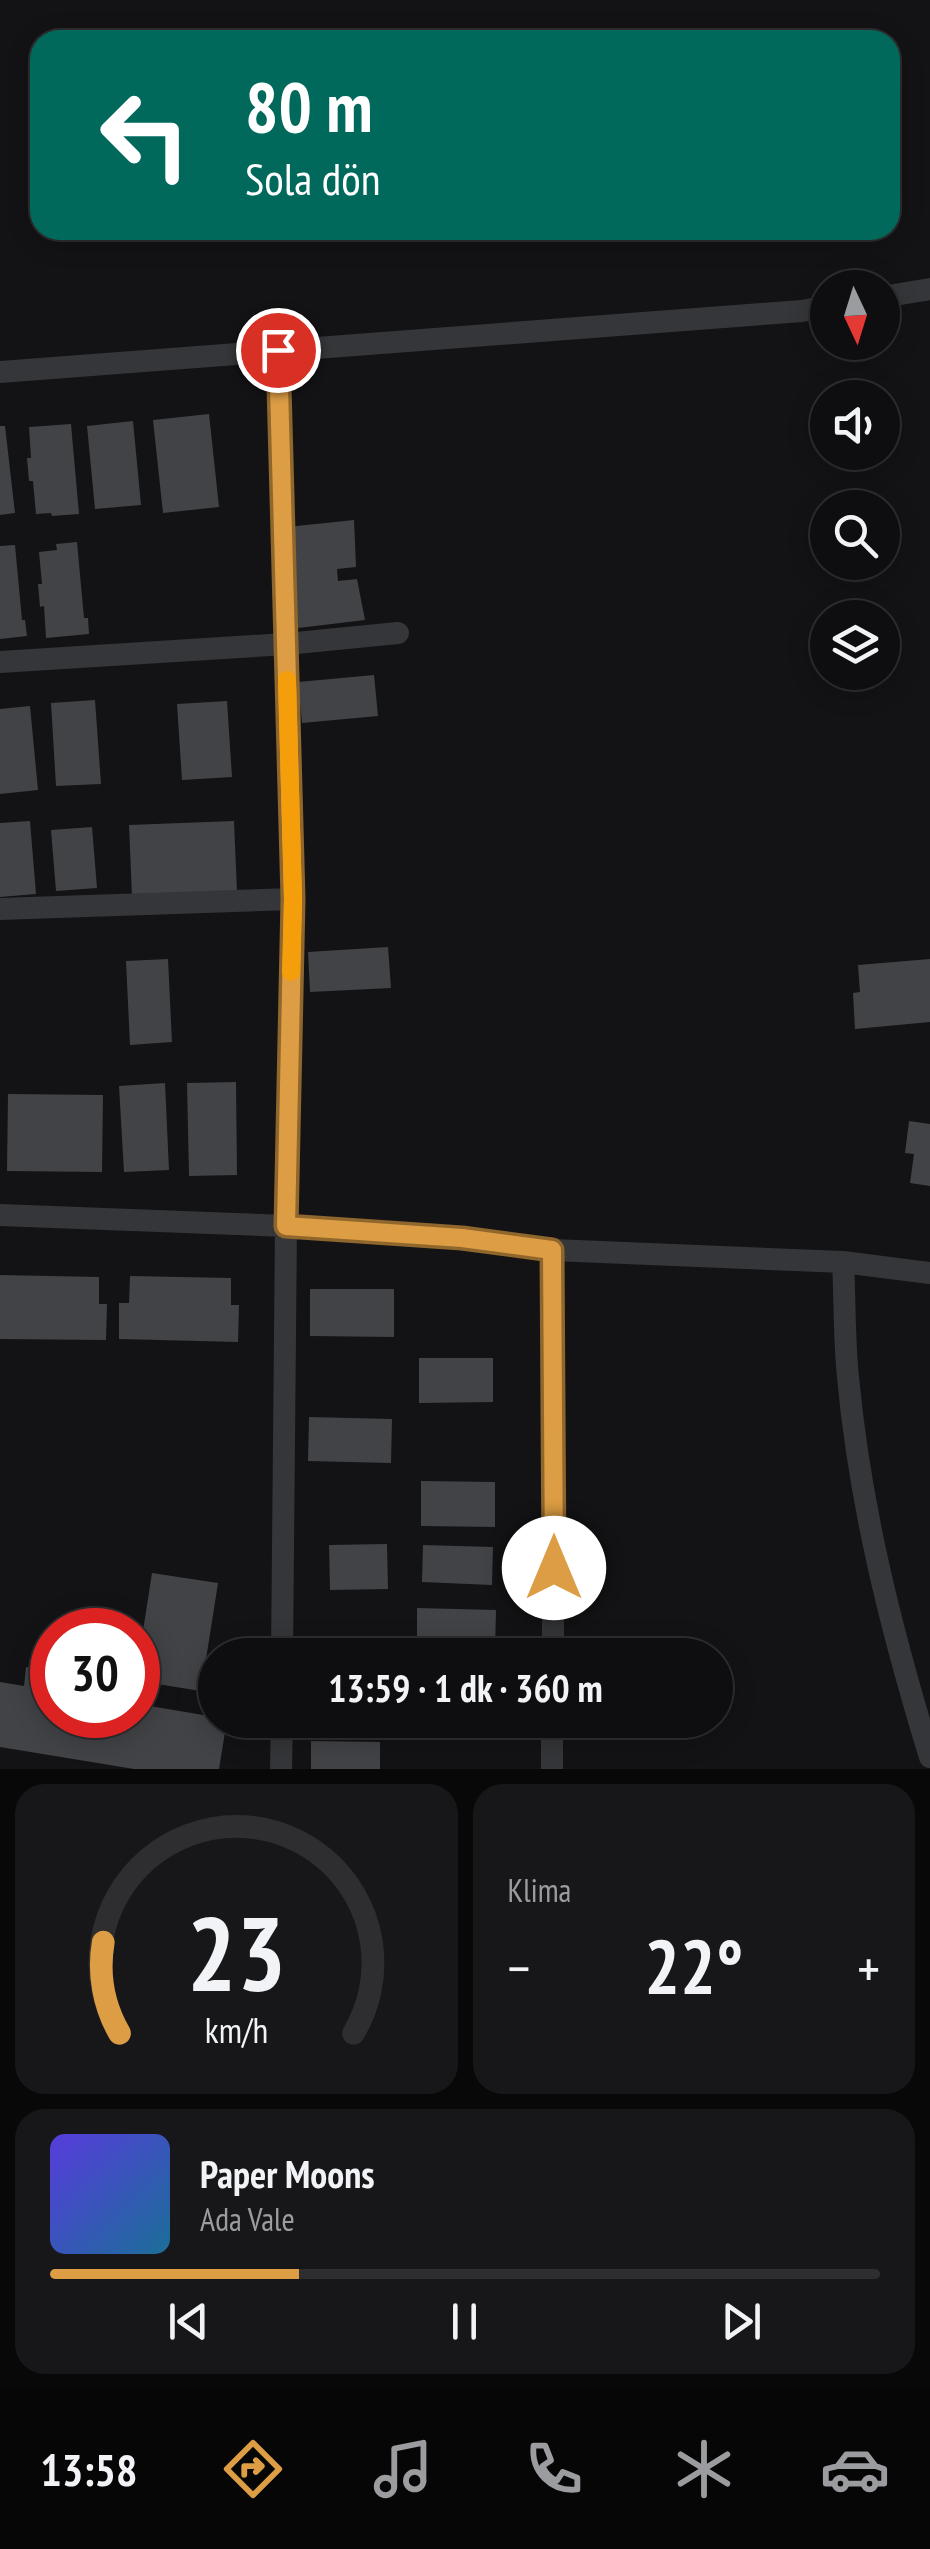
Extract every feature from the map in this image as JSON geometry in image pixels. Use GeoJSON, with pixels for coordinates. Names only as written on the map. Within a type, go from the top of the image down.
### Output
{"type":"FeatureCollection","features":[{"type":"Feature","properties":{"kind":"street"},"geometry":{"type":"LineString","coordinates":[[900,294],[930,289]]}},
{"type":"Feature","properties":{"kind":"street"},"geometry":{"type":"LineString","coordinates":[[0,372],[810,309]]}},
{"type":"Feature","properties":{"kind":"street"},"geometry":{"type":"LineString","coordinates":[[278,350],[293,899],[282,1638]]}},
{"type":"Feature","properties":{"kind":"street"},"geometry":{"type":"LineString","coordinates":[[0,662],[398,633]]}},
{"type":"Feature","properties":{"kind":"street"},"geometry":{"type":"LineString","coordinates":[[0,909],[293,899]]}},
{"type":"Feature","properties":{"kind":"street"},"geometry":{"type":"LineString","coordinates":[[0,1215],[286,1226],[462,1238],[552,1250],[843,1262],[930,1273]]}},
{"type":"Feature","properties":{"kind":"street"},"geometry":{"type":"LineString","coordinates":[[552,1250],[553,1638]]}},
{"type":"Feature","properties":{"kind":"street"},"geometry":{"type":"LineString","coordinates":[[843,1262],[847,1376],[875,1552],[899,1654],[930,1757]]}},
{"type":"Feature","properties":{"kind":"street"},"geometry":{"type":"LineString","coordinates":[[281,1769],[282,1738]]}},
{"type":"Feature","properties":{"kind":"street"},"geometry":{"type":"LineString","coordinates":[[552,1738],[552,1769]]}},
{"type":"Feature","properties":{"kind":"building"},"geometry":{"type":"Polygon","coordinates":[[[209,414],[219,507],[163,513],[153,420],[209,414]]]}},
{"type":"Feature","properties":{"kind":"building"},"geometry":{"type":"Polygon","coordinates":[[[133,421],[141,505],[95,509],[87,426],[133,421]]]}},
{"type":"Feature","properties":{"kind":"building"},"geometry":{"type":"Polygon","coordinates":[[[71,424],[79,514],[36,514],[27,458],[31,458],[29,427],[71,424]]]}},
{"type":"Feature","properties":{"kind":"building"},"geometry":{"type":"Polygon","coordinates":[[[0,426],[5,426],[15,513],[0,515],[0,426]]]}},
{"type":"Feature","properties":{"kind":"building"},"geometry":{"type":"Polygon","coordinates":[[[354,520],[356,567],[337,569],[338,581],[357,579],[365,620],[298,628],[287,527],[354,520]]]}},
{"type":"Feature","properties":{"kind":"building"},"geometry":{"type":"Polygon","coordinates":[[[77,542],[89,634],[46,638],[38,584],[42,584],[39,552],[57,550],[56,544],[77,542]]]}},
{"type":"Feature","properties":{"kind":"building"},"geometry":{"type":"Polygon","coordinates":[[[15,545],[27,636],[0,639],[0,546],[15,545]]]}},
{"type":"Feature","properties":{"kind":"building"},"geometry":{"type":"Polygon","coordinates":[[[374,675],[378,716],[302,723],[298,682],[374,675]]]}},
{"type":"Feature","properties":{"kind":"building"},"geometry":{"type":"Polygon","coordinates":[[[95,700],[101,784],[56,786],[51,703],[95,700]]]}},
{"type":"Feature","properties":{"kind":"building"},"geometry":{"type":"Polygon","coordinates":[[[227,701],[232,777],[182,780],[177,704],[227,701]]]}},
{"type":"Feature","properties":{"kind":"building"},"geometry":{"type":"Polygon","coordinates":[[[30,706],[38,790],[0,794],[0,709],[30,706]]]}},
{"type":"Feature","properties":{"kind":"building"},"geometry":{"type":"Polygon","coordinates":[[[30,821],[36,894],[0,897],[0,823],[30,821]]]}},
{"type":"Feature","properties":{"kind":"building"},"geometry":{"type":"Polygon","coordinates":[[[234,821],[237,892],[132,897],[129,825],[234,821]]]}},
{"type":"Feature","properties":{"kind":"building"},"geometry":{"type":"Polygon","coordinates":[[[92,827],[97,888],[56,891],[51,830],[92,827]]]}},
{"type":"Feature","properties":{"kind":"building"},"geometry":{"type":"Polygon","coordinates":[[[388,947],[391,988],[310,992],[308,952],[388,947]]]}},
{"type":"Feature","properties":{"kind":"building"},"geometry":{"type":"Polygon","coordinates":[[[168,959],[172,1042],[130,1045],[126,961],[168,959]]]}},
{"type":"Feature","properties":{"kind":"building"},"geometry":{"type":"Polygon","coordinates":[[[930,959],[930,1022],[855,1029],[853,993],[860,992],[858,965],[930,959]]]}},
{"type":"Feature","properties":{"kind":"building"},"geometry":{"type":"Polygon","coordinates":[[[236,1082],[237,1175],[189,1176],[187,1083],[236,1082]]]}},
{"type":"Feature","properties":{"kind":"building"},"geometry":{"type":"Polygon","coordinates":[[[165,1083],[169,1170],[124,1172],[119,1086],[165,1083]]]}},
{"type":"Feature","properties":{"kind":"building"},"geometry":{"type":"Polygon","coordinates":[[[8,1094],[103,1095],[102,1172],[7,1171],[8,1094]]]}},
{"type":"Feature","properties":{"kind":"building"},"geometry":{"type":"Polygon","coordinates":[[[909,1121],[930,1124],[930,1186],[910,1183],[914,1154],[905,1153],[909,1121]]]}},
{"type":"Feature","properties":{"kind":"building"},"geometry":{"type":"Polygon","coordinates":[[[0,1275],[99,1277],[99,1304],[107,1304],[106,1340],[0,1339],[0,1275]]]}},
{"type":"Feature","properties":{"kind":"building"},"geometry":{"type":"Polygon","coordinates":[[[130,1276],[231,1278],[231,1305],[239,1305],[238,1342],[119,1339],[119,1303],[129,1303],[130,1276]]]}},
{"type":"Feature","properties":{"kind":"building"},"geometry":{"type":"Polygon","coordinates":[[[310,1289],[394,1289],[394,1337],[310,1336],[310,1289]]]}},
{"type":"Feature","properties":{"kind":"building"},"geometry":{"type":"Polygon","coordinates":[[[419,1358],[493,1358],[493,1402],[419,1403],[419,1358]]]}},
{"type":"Feature","properties":{"kind":"building"},"geometry":{"type":"Polygon","coordinates":[[[309,1417],[392,1419],[391,1463],[308,1461],[309,1417]]]}},
{"type":"Feature","properties":{"kind":"building"},"geometry":{"type":"Polygon","coordinates":[[[421,1481],[495,1482],[495,1527],[421,1526],[421,1481]]]}},
{"type":"Feature","properties":{"kind":"building"},"geometry":{"type":"Polygon","coordinates":[[[387,1544],[388,1589],[330,1590],[329,1545],[387,1544]]]}},
{"type":"Feature","properties":{"kind":"building"},"geometry":{"type":"Polygon","coordinates":[[[423,1545],[493,1547],[492,1585],[422,1582],[423,1545]]]}},
{"type":"Feature","properties":{"kind":"building"},"geometry":{"type":"Polygon","coordinates":[[[152,1573],[218,1583],[209,1638],[198,1638],[198,1691],[160,1684],[160,1608],[147,1608],[152,1573]]]}},
{"type":"Feature","properties":{"kind":"building"},"geometry":{"type":"Polygon","coordinates":[[[417,1608],[496,1610],[495,1638],[417,1638],[417,1608]]]}},
{"type":"Feature","properties":{"kind":"building"},"geometry":{"type":"Polygon","coordinates":[[[26,1667],[30,1668],[30,1738],[160,1738],[160,1708],[198,1714],[198,1738],[224,1738],[219,1769],[134,1769],[0,1747],[0,1682],[24,1686],[26,1667]]]}},
{"type":"Feature","properties":{"kind":"building"},"geometry":{"type":"Polygon","coordinates":[[[311,1741],[380,1742],[380,1769],[311,1769],[311,1741]]]}},
{"type":"Feature","properties":{"kind":"slow traffic"},"geometry":{"type":"LineString","coordinates":[[287,680],[291,972]]}},
{"type":"Feature","properties":{"kind":"route"},"geometry":{"type":"LineString","coordinates":[[278,350],[293,899],[286,1226],[462,1238],[552,1250],[554,1568]]}}]}
